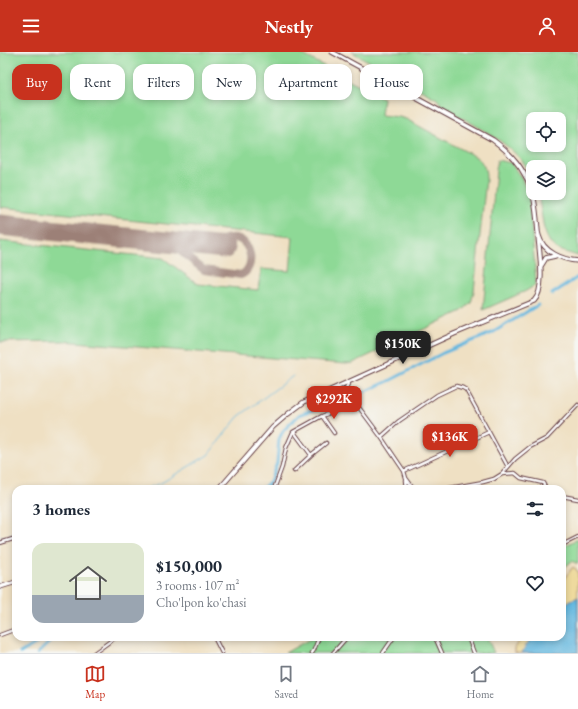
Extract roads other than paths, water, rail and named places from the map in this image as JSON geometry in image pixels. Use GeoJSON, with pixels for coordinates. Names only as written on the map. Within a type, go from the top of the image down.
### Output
{"type":"FeatureCollection","features":[{"type":"Feature","properties":{"kind":"main road"},"geometry":{"type":"LineString","coordinates":[[222,485],[285,416],[304,402],[454,334],[533,302],[537,298],[540,290],[536,206],[529,184],[518,163],[506,150],[493,140],[332,52]]}},
{"type":"Feature","properties":{"kind":"main road"},"geometry":{"type":"LineString","coordinates":[[538,234],[546,248],[558,256]]}},
{"type":"Feature","properties":{"kind":"main road"},"geometry":{"type":"LineString","coordinates":[[540,268],[543,261],[547,257],[558,256],[578,260]]}},
{"type":"Feature","properties":{"kind":"main road"},"geometry":{"type":"LineString","coordinates":[[0,587],[12,583]]}},
{"type":"Feature","properties":{"kind":"street"},"geometry":{"type":"LineString","coordinates":[[352,380],[348,383],[346,388],[349,394],[404,471],[407,485]]}},
{"type":"Feature","properties":{"kind":"street"},"geometry":{"type":"LineString","coordinates":[[380,437],[414,410],[437,395],[456,386],[466,390],[508,467]]}},
{"type":"Feature","properties":{"kind":"street"},"geometry":{"type":"LineString","coordinates":[[328,390],[339,389],[349,394]]}},
{"type":"Feature","properties":{"kind":"street"},"geometry":{"type":"LineString","coordinates":[[275,485],[282,467],[286,448],[293,432],[322,416],[355,402]]}},
{"type":"Feature","properties":{"kind":"street"},"geometry":{"type":"LineString","coordinates":[[466,485],[494,479],[502,474],[515,459],[530,447],[547,438],[578,405]]}},
{"type":"Feature","properties":{"kind":"street"},"geometry":{"type":"LineString","coordinates":[[322,416],[334,433]]}},
{"type":"Feature","properties":{"kind":"street"},"geometry":{"type":"LineString","coordinates":[[293,432],[311,455]]}},
{"type":"Feature","properties":{"kind":"street"},"geometry":{"type":"LineString","coordinates":[[404,471],[489,432]]}},
{"type":"Feature","properties":{"kind":"street"},"geometry":{"type":"LineString","coordinates":[[294,471],[311,455],[326,444]]}},
{"type":"Feature","properties":{"kind":"street"},"geometry":{"type":"LineString","coordinates":[[502,474],[515,473],[521,478],[543,483],[544,485]]}},
{"type":"Feature","properties":{"kind":"street"},"geometry":{"type":"LineString","coordinates":[[406,478],[411,485]]}},
{"type":"Feature","properties":{"kind":"street"},"geometry":{"type":"LineString","coordinates":[[566,497],[578,499]]}},
{"type":"Feature","properties":{"kind":"street"},"geometry":{"type":"LineString","coordinates":[[566,543],[578,537]]}},
{"type":"Feature","properties":{"kind":"street"},"geometry":{"type":"LineString","coordinates":[[0,543],[12,539]]}},
{"type":"Feature","properties":{"kind":"street"},"geometry":{"type":"LineString","coordinates":[[0,635],[12,630]]}},
{"type":"Feature","properties":{"kind":"street"},"geometry":{"type":"LineString","coordinates":[[94,653],[110,641]]}},
{"type":"Feature","properties":{"kind":"street"},"geometry":{"type":"LineString","coordinates":[[216,641],[222,653]]}},
{"type":"Feature","properties":{"kind":"street"},"geometry":{"type":"LineString","coordinates":[[312,653],[317,641]]}},
{"type":"Feature","properties":{"kind":"street"},"geometry":{"type":"LineString","coordinates":[[333,653],[344,641]]}},
{"type":"Feature","properties":{"kind":"street"},"geometry":{"type":"LineString","coordinates":[[383,653],[391,641]]}},
{"type":"Feature","properties":{"kind":"street"},"geometry":{"type":"LineString","coordinates":[[437,641],[442,653]]}},
{"type":"Feature","properties":{"kind":"street"},"geometry":{"type":"LineString","coordinates":[[470,641],[474,653]]}},
{"type":"Feature","properties":{"kind":"water"},"geometry":{"type":"Polygon","coordinates":[[[578,597],[578,653],[522,653],[529,641],[566,641],[566,603],[578,597]]]}},
{"type":"Feature","properties":{"kind":"waterway"},"geometry":{"type":"LineString","coordinates":[[552,294],[578,277]]}},
{"type":"Feature","properties":{"kind":"waterway"},"geometry":{"type":"LineString","coordinates":[[269,485],[277,463],[279,439],[283,431],[299,415],[312,410],[338,404],[391,380],[443,353],[492,333],[538,305]]}},
{"type":"Feature","properties":{"kind":"waterway"},"geometry":{"type":"LineString","coordinates":[[156,485],[208,455],[238,417],[293,376]]}},
{"type":"Feature","properties":{"kind":"waterway"},"geometry":{"type":"LineString","coordinates":[[266,485],[269,482]]}},
{"type":"Feature","properties":{"kind":"waterway"},"geometry":{"type":"LineString","coordinates":[[0,534],[3,537],[12,535]]}},
{"type":"Feature","properties":{"kind":"waterway"},"geometry":{"type":"LineString","coordinates":[[20,653],[39,641]]}},
{"type":"Feature","properties":{"kind":"waterway"},"geometry":{"type":"LineString","coordinates":[[38,653],[51,641]]}}]}
